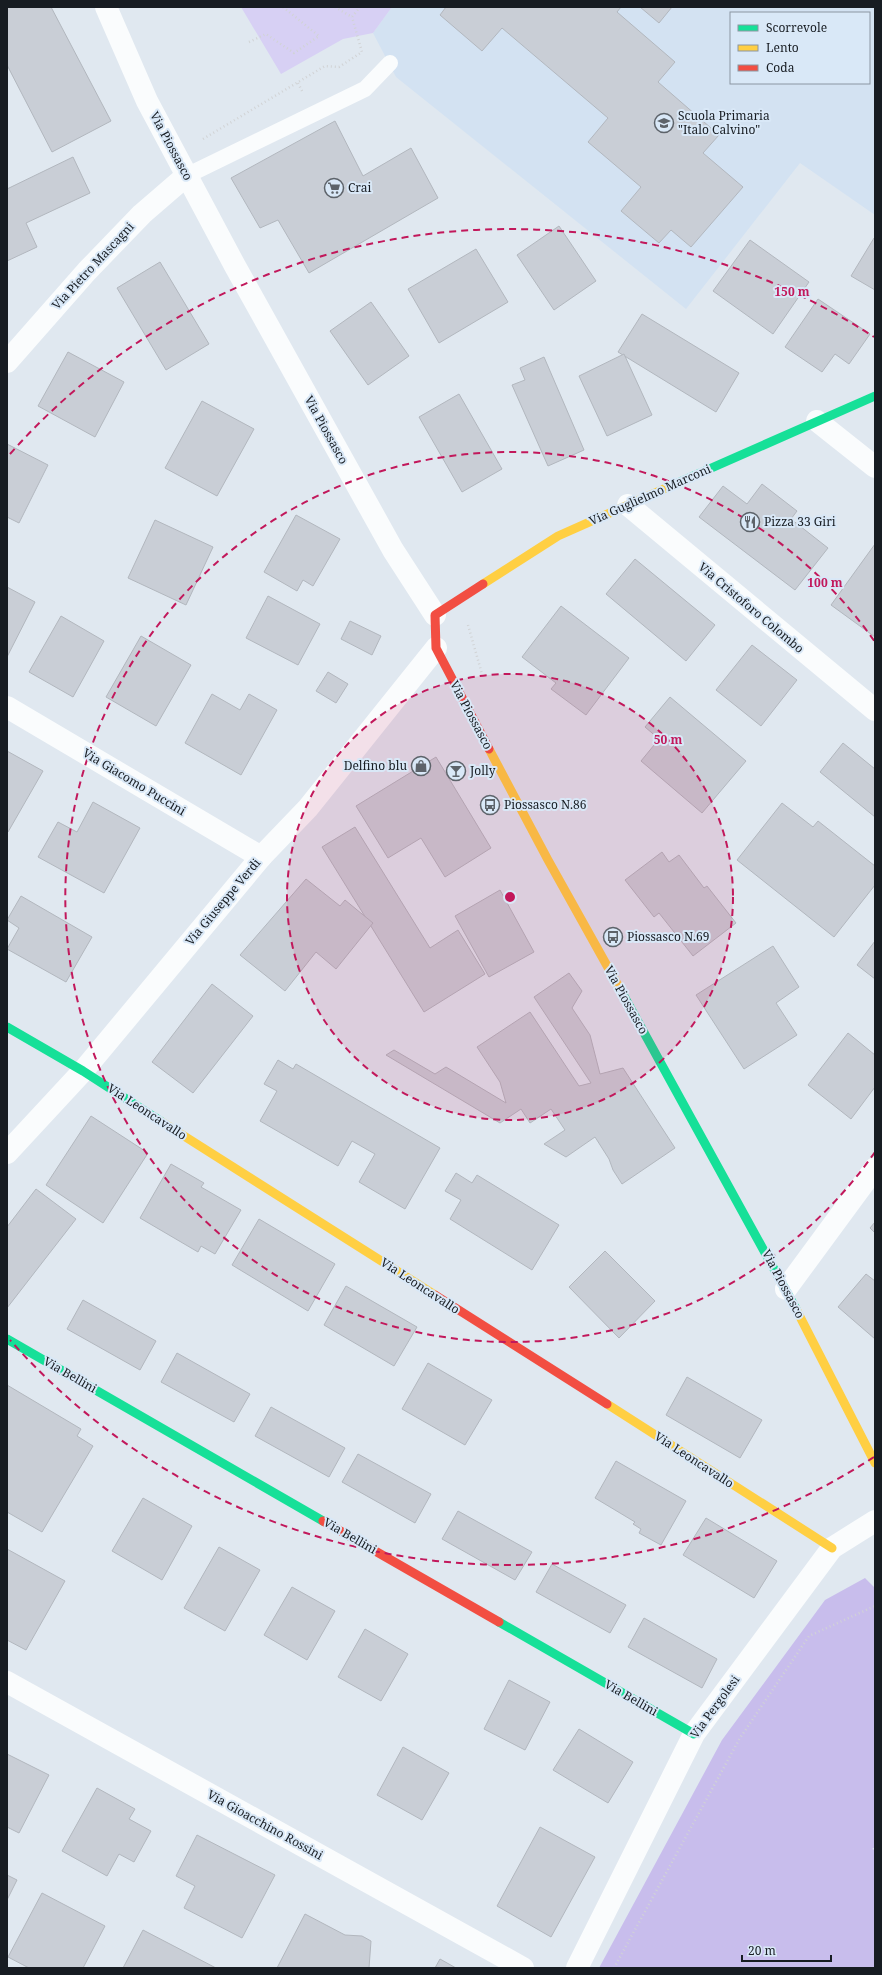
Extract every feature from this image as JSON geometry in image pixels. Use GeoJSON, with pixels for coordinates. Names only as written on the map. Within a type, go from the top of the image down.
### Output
{"type":"FeatureCollection","features":[{"type":"Feature","properties":{"kind":"street","name":"Via Piossasco"},"geometry":{"type":"LineString","coordinates":[[106,7],[147,101],[186,176],[393,550],[435,615],[436,648],[548,860],[786,1289],[875,1463]]}},
{"type":"Feature","properties":{"kind":"street","name":"Via Pietro Mascagni"},"geometry":{"type":"LineString","coordinates":[[7,362],[87,270],[142,214],[186,176]]}},
{"type":"Feature","properties":{"kind":"street","name":"Via Guglielmo Marconi"},"geometry":{"type":"LineString","coordinates":[[435,615],[558,536],[875,396]]}},
{"type":"Feature","properties":{"kind":"street"},"geometry":{"type":"LineString","coordinates":[[817,421],[875,467]]}},
{"type":"Feature","properties":{"kind":"street","name":"Via Cristoforo Colombo"},"geometry":{"type":"LineString","coordinates":[[628,505],[875,710]]}},
{"type":"Feature","properties":{"kind":"street","name":"Via Giuseppe Verdi"},"geometry":{"type":"LineString","coordinates":[[7,1153],[83,1071],[260,858],[308,808],[436,648]]}},
{"type":"Feature","properties":{"kind":"street","name":"Via Giacomo Puccini"},"geometry":{"type":"LineString","coordinates":[[7,707],[260,858]]}},
{"type":"Feature","properties":{"kind":"street","name":"Via Leoncavallo"},"geometry":{"type":"LineString","coordinates":[[7,1027],[83,1071],[832,1548]]}},
{"type":"Feature","properties":{"kind":"street"},"geometry":{"type":"LineString","coordinates":[[786,1289],[875,1168]]}},
{"type":"Feature","properties":{"kind":"street","name":"Via Bellini"},"geometry":{"type":"LineString","coordinates":[[7,1339],[694,1734]]}},
{"type":"Feature","properties":{"kind":"street","name":"Via Pergolesi"},"geometry":{"type":"LineString","coordinates":[[577,1968],[694,1734],[832,1548],[875,1521]]}},
{"type":"Feature","properties":{"kind":"street","name":"Via Gioacchino Rossini"},"geometry":{"type":"LineString","coordinates":[[7,1682],[523,1968]]}},
{"type":"Feature","properties":{"kind":"lane"},"geometry":{"type":"LineString","coordinates":[[186,176],[365,89],[390,63]]}},
{"type":"Feature","properties":{"kind":"path"},"geometry":{"type":"LineString","coordinates":[[249,42],[266,34],[294,53],[319,36],[283,7]]}},
{"type":"Feature","properties":{"kind":"path"},"geometry":{"type":"LineString","coordinates":[[199,142],[325,66],[338,67],[362,52],[352,16],[335,7]]}},
{"type":"Feature","properties":{"kind":"path"},"geometry":{"type":"LineString","coordinates":[[352,16],[360,7]]}},
{"type":"Feature","properties":{"kind":"path"},"geometry":{"type":"LineString","coordinates":[[614,1968],[740,1738],[809,1636],[875,1606]]}},
{"type":"Feature","properties":{"kind":"shaded area"},"geometry":{"type":"Polygon","coordinates":[[[241,7],[392,7],[373,33],[343,39],[281,74],[241,7]]]}},
{"type":"Feature","properties":{"kind":"shaded area","name":"Scuola Primaria \"Italo Calvino\""},"geometry":{"type":"Polygon","coordinates":[[[392,7],[875,7],[875,215],[800,163],[686,309],[396,77],[373,33],[392,7]]]}},
{"type":"Feature","properties":{"kind":"shaded area"},"geometry":{"type":"Polygon","coordinates":[[[865,1578],[875,1588],[875,1847],[872,1849],[875,1850],[875,1968],[599,1968],[722,1740],[825,1600],[865,1578]]]}},
{"type":"Feature","properties":{"kind":"building"},"geometry":{"type":"Polygon","coordinates":[[[7,7],[51,7],[111,121],[52,152],[7,65],[7,7]]]}},
{"type":"Feature","properties":{"kind":"building"},"geometry":{"type":"Polygon","coordinates":[[[446,7],[621,7],[617,12],[675,62],[658,82],[719,135],[703,153],[743,187],[691,247],[671,230],[659,243],[621,211],[641,187],[588,142],[608,118],[502,28],[482,51],[440,15],[446,7]]]}},
{"type":"Feature","properties":{"kind":"building"},"geometry":{"type":"Polygon","coordinates":[[[640,7],[672,7],[659,23],[640,7]]]}},
{"type":"Feature","properties":{"kind":"building","name":"Crai"},"geometry":{"type":"Polygon","coordinates":[[[335,121],[363,176],[411,148],[438,198],[309,273],[278,220],[260,228],[231,178],[335,121]]]}},
{"type":"Feature","properties":{"kind":"building"},"geometry":{"type":"Polygon","coordinates":[[[73,157],[90,193],[26,223],[37,247],[7,261],[7,189],[73,157]]]}},
{"type":"Feature","properties":{"kind":"building"},"geometry":{"type":"Polygon","coordinates":[[[559,226],[596,281],[554,310],[517,255],[559,226]]]}},
{"type":"Feature","properties":{"kind":"building"},"geometry":{"type":"Polygon","coordinates":[[[874,238],[875,239],[875,290],[851,276],[874,238]]]}},
{"type":"Feature","properties":{"kind":"building"},"geometry":{"type":"Polygon","coordinates":[[[750,240],[809,282],[773,334],[713,291],[750,240]]]}},
{"type":"Feature","properties":{"kind":"building"},"geometry":{"type":"Polygon","coordinates":[[[476,249],[508,302],[439,343],[408,289],[476,249]]]}},
{"type":"Feature","properties":{"kind":"building"},"geometry":{"type":"Polygon","coordinates":[[[160,262],[209,344],[166,370],[117,288],[160,262]]]}},
{"type":"Feature","properties":{"kind":"building"},"geometry":{"type":"Polygon","coordinates":[[[818,299],[870,334],[849,364],[835,354],[822,372],[785,347],[818,299]]]}},
{"type":"Feature","properties":{"kind":"building"},"geometry":{"type":"Polygon","coordinates":[[[371,302],[409,356],[368,385],[330,331],[371,302]]]}},
{"type":"Feature","properties":{"kind":"building"},"geometry":{"type":"Polygon","coordinates":[[[642,314],[739,373],[716,412],[618,352],[642,314]]]}},
{"type":"Feature","properties":{"kind":"building"},"geometry":{"type":"Polygon","coordinates":[[[68,352],[124,382],[95,437],[38,406],[68,352]]]}},
{"type":"Feature","properties":{"kind":"building"},"geometry":{"type":"Polygon","coordinates":[[[624,354],[652,415],[607,436],[579,376],[624,354]]]}},
{"type":"Feature","properties":{"kind":"building"},"geometry":{"type":"Polygon","coordinates":[[[544,357],[584,450],[548,466],[512,385],[525,380],[520,368],[544,357]]]}},
{"type":"Feature","properties":{"kind":"building"},"geometry":{"type":"Polygon","coordinates":[[[459,394],[502,469],[462,492],[419,417],[459,394]]]}},
{"type":"Feature","properties":{"kind":"building"},"geometry":{"type":"Polygon","coordinates":[[[202,401],[254,429],[217,496],[165,468],[202,401]]]}},
{"type":"Feature","properties":{"kind":"building"},"geometry":{"type":"Polygon","coordinates":[[[7,444],[48,465],[19,523],[7,517],[7,444]]]}},
{"type":"Feature","properties":{"kind":"building"},"geometry":{"type":"Polygon","coordinates":[[[762,484],[797,511],[791,519],[828,548],[795,590],[699,517],[723,486],[747,504],[762,484]]]}},
{"type":"Feature","properties":{"kind":"building"},"geometry":{"type":"Polygon","coordinates":[[[296,515],[340,539],[313,586],[303,580],[297,591],[264,572],[296,515]]]}},
{"type":"Feature","properties":{"kind":"building"},"geometry":{"type":"Polygon","coordinates":[[[155,520],[213,547],[186,605],[128,578],[155,520]]]}},
{"type":"Feature","properties":{"kind":"building"},"geometry":{"type":"Polygon","coordinates":[[[875,544],[875,637],[831,605],[875,544]]]}},
{"type":"Feature","properties":{"kind":"building"},"geometry":{"type":"Polygon","coordinates":[[[635,559],[715,625],[686,661],[606,594],[635,559]]]}},
{"type":"Feature","properties":{"kind":"building"},"geometry":{"type":"Polygon","coordinates":[[[7,587],[35,602],[7,657],[7,587]]]}},
{"type":"Feature","properties":{"kind":"building"},"geometry":{"type":"Polygon","coordinates":[[[268,596],[320,624],[298,665],[246,638],[268,596]]]}},
{"type":"Feature","properties":{"kind":"building"},"geometry":{"type":"Polygon","coordinates":[[[561,606],[629,658],[586,715],[551,689],[556,683],[522,657],[561,606]]]}},
{"type":"Feature","properties":{"kind":"building"},"geometry":{"type":"Polygon","coordinates":[[[61,616],[104,641],[73,697],[29,672],[61,616]]]}},
{"type":"Feature","properties":{"kind":"building"},"geometry":{"type":"Polygon","coordinates":[[[350,621],[381,636],[372,655],[341,639],[350,621]]]}},
{"type":"Feature","properties":{"kind":"building"},"geometry":{"type":"Polygon","coordinates":[[[141,636],[191,665],[156,726],[106,697],[141,636]]]}},
{"type":"Feature","properties":{"kind":"building"},"geometry":{"type":"Polygon","coordinates":[[[752,645],[797,680],[761,726],[716,690],[752,645]]]}},
{"type":"Feature","properties":{"kind":"building"},"geometry":{"type":"Polygon","coordinates":[[[328,672],[348,684],[336,703],[316,691],[328,672]]]}},
{"type":"Feature","properties":{"kind":"building"},"geometry":{"type":"Polygon","coordinates":[[[212,694],[240,710],[249,694],[277,710],[241,775],[185,743],[212,694]]]}},
{"type":"Feature","properties":{"kind":"building"},"geometry":{"type":"Polygon","coordinates":[[[670,697],[746,761],[702,813],[641,761],[659,739],[645,727],[670,697]]]}},
{"type":"Feature","properties":{"kind":"building"},"geometry":{"type":"Polygon","coordinates":[[[843,743],[875,769],[875,817],[820,772],[843,743]]]}},
{"type":"Feature","properties":{"kind":"building"},"geometry":{"type":"Polygon","coordinates":[[[7,751],[43,771],[8,832],[7,832],[7,751]]]}},
{"type":"Feature","properties":{"kind":"building"},"geometry":{"type":"Polygon","coordinates":[[[436,757],[491,848],[445,877],[421,838],[388,858],[356,806],[436,757]]]}},
{"type":"Feature","properties":{"kind":"building"},"geometry":{"type":"Polygon","coordinates":[[[93,802],[140,828],[104,893],[38,857],[58,822],[77,832],[93,802]]]}},
{"type":"Feature","properties":{"kind":"building"},"geometry":{"type":"Polygon","coordinates":[[[782,803],[813,827],[818,821],[875,866],[875,885],[834,937],[737,860],[782,803]]]}},
{"type":"Feature","properties":{"kind":"building"},"geometry":{"type":"Polygon","coordinates":[[[355,827],[430,948],[458,930],[485,974],[424,1012],[322,847],[355,827]]]}},
{"type":"Feature","properties":{"kind":"building"},"geometry":{"type":"Polygon","coordinates":[[[662,852],[669,862],[679,855],[704,888],[707,886],[736,923],[693,956],[659,913],[654,917],[625,880],[662,852]]]}},
{"type":"Feature","properties":{"kind":"building"},"geometry":{"type":"Polygon","coordinates":[[[306,879],[340,906],[345,900],[373,923],[336,969],[316,952],[285,991],[240,955],[306,879]]]}},
{"type":"Feature","properties":{"kind":"building"},"geometry":{"type":"Polygon","coordinates":[[[500,890],[534,952],[489,977],[455,916],[500,890]]]}},
{"type":"Feature","properties":{"kind":"building"},"geometry":{"type":"Polygon","coordinates":[[[21,896],[92,937],[66,982],[7,949],[19,928],[7,920],[21,896]]]}},
{"type":"Feature","properties":{"kind":"building"},"geometry":{"type":"Polygon","coordinates":[[[875,941],[875,979],[857,965],[875,941]]]}},
{"type":"Feature","properties":{"kind":"building"},"geometry":{"type":"Polygon","coordinates":[[[773,946],[799,987],[776,1003],[797,1035],[744,1069],[696,995],[773,946]]]}},
{"type":"Feature","properties":{"kind":"building"},"geometry":{"type":"Polygon","coordinates":[[[569,973],[582,991],[572,1008],[590,1035],[600,1074],[623,1068],[675,1148],[622,1184],[595,1137],[566,1157],[544,1144],[565,1130],[551,1109],[530,1123],[521,1109],[500,1123],[386,1055],[394,1050],[435,1074],[446,1067],[506,1103],[500,1082],[477,1047],[530,1012],[579,1086],[591,1083],[534,997],[569,973]]]}},
{"type":"Feature","properties":{"kind":"building"},"geometry":{"type":"Polygon","coordinates":[[[212,984],[253,1016],[193,1093],[152,1062],[212,984]]]}},
{"type":"Feature","properties":{"kind":"building"},"geometry":{"type":"Polygon","coordinates":[[[848,1033],[875,1055],[875,1087],[851,1119],[808,1085],[848,1033]]]}},
{"type":"Feature","properties":{"kind":"building"},"geometry":{"type":"Polygon","coordinates":[[[278,1060],[293,1069],[296,1064],[440,1148],[405,1209],[359,1182],[375,1154],[352,1141],[338,1166],[260,1121],[277,1091],[264,1084],[278,1060]]]}},
{"type":"Feature","properties":{"kind":"building"},"geometry":{"type":"Polygon","coordinates":[[[91,1116],[148,1153],[103,1223],[46,1185],[91,1116]]]}},
{"type":"Feature","properties":{"kind":"building"},"geometry":{"type":"Polygon","coordinates":[[[171,1164],[204,1183],[201,1187],[241,1210],[215,1254],[201,1246],[198,1252],[140,1218],[171,1164]]]}},
{"type":"Feature","properties":{"kind":"building"},"geometry":{"type":"Polygon","coordinates":[[[456,1173],[472,1183],[477,1175],[559,1225],[532,1270],[450,1219],[461,1200],[445,1191],[456,1173]]]}},
{"type":"Feature","properties":{"kind":"building"},"geometry":{"type":"Polygon","coordinates":[[[36,1189],[76,1219],[7,1308],[7,1227],[36,1189]]]}},
{"type":"Feature","properties":{"kind":"building"},"geometry":{"type":"Polygon","coordinates":[[[259,1219],[335,1264],[308,1311],[232,1265],[259,1219]]]}},
{"type":"Feature","properties":{"kind":"building"},"geometry":{"type":"Polygon","coordinates":[[[875,1222],[875,1233],[870,1228],[875,1222]]]}},
{"type":"Feature","properties":{"kind":"building"},"geometry":{"type":"Polygon","coordinates":[[[605,1251],[655,1301],[619,1338],[569,1287],[605,1251]]]}},
{"type":"Feature","properties":{"kind":"building"},"geometry":{"type":"Polygon","coordinates":[[[866,1274],[875,1281],[875,1339],[838,1307],[866,1274]]]}},
{"type":"Feature","properties":{"kind":"building"},"geometry":{"type":"Polygon","coordinates":[[[346,1286],[417,1327],[394,1366],[324,1325],[346,1286]]]}},
{"type":"Feature","properties":{"kind":"building"},"geometry":{"type":"Polygon","coordinates":[[[83,1300],[156,1341],[140,1370],[67,1329],[83,1300]]]}},
{"type":"Feature","properties":{"kind":"building"},"geometry":{"type":"Polygon","coordinates":[[[177,1353],[250,1394],[234,1422],[161,1382],[177,1353]]]}},
{"type":"Feature","properties":{"kind":"building"},"geometry":{"type":"Polygon","coordinates":[[[428,1363],[492,1400],[465,1445],[402,1409],[428,1363]]]}},
{"type":"Feature","properties":{"kind":"building"},"geometry":{"type":"Polygon","coordinates":[[[687,1377],[762,1420],[740,1458],[666,1415],[687,1377]]]}},
{"type":"Feature","properties":{"kind":"building"},"geometry":{"type":"Polygon","coordinates":[[[7,1385],[81,1429],[77,1436],[93,1446],[42,1532],[7,1512],[7,1385]]]}},
{"type":"Feature","properties":{"kind":"building"},"geometry":{"type":"Polygon","coordinates":[[[271,1407],[345,1448],[329,1477],[255,1436],[271,1407]]]}},
{"type":"Feature","properties":{"kind":"building"},"geometry":{"type":"Polygon","coordinates":[[[358,1454],[431,1494],[415,1523],[342,1482],[358,1454]]]}},
{"type":"Feature","properties":{"kind":"building"},"geometry":{"type":"Polygon","coordinates":[[[616,1461],[686,1501],[661,1545],[639,1533],[641,1529],[633,1524],[635,1522],[595,1498],[616,1461]]]}},
{"type":"Feature","properties":{"kind":"building"},"geometry":{"type":"Polygon","coordinates":[[[143,1498],[192,1526],[162,1580],[112,1551],[143,1498]]]}},
{"type":"Feature","properties":{"kind":"building"},"geometry":{"type":"Polygon","coordinates":[[[458,1511],[532,1552],[515,1580],[442,1539],[458,1511]]]}},
{"type":"Feature","properties":{"kind":"building"},"geometry":{"type":"Polygon","coordinates":[[[706,1518],[777,1561],[754,1598],[683,1555],[706,1518]]]}},
{"type":"Feature","properties":{"kind":"building"},"geometry":{"type":"Polygon","coordinates":[[[219,1547],[260,1570],[225,1631],[184,1608],[219,1547]]]}},
{"type":"Feature","properties":{"kind":"building"},"geometry":{"type":"Polygon","coordinates":[[[7,1549],[65,1581],[26,1650],[7,1640],[7,1549]]]}},
{"type":"Feature","properties":{"kind":"building"},"geometry":{"type":"Polygon","coordinates":[[[552,1564],[626,1605],[610,1633],[536,1592],[552,1564]]]}},
{"type":"Feature","properties":{"kind":"building"},"geometry":{"type":"Polygon","coordinates":[[[292,1587],[335,1611],[307,1660],[264,1635],[292,1587]]]}},
{"type":"Feature","properties":{"kind":"building"},"geometry":{"type":"Polygon","coordinates":[[[644,1618],[717,1659],[702,1688],[628,1647],[644,1618]]]}},
{"type":"Feature","properties":{"kind":"building"},"geometry":{"type":"Polygon","coordinates":[[[365,1629],[408,1654],[381,1701],[338,1677],[365,1629]]]}},
{"type":"Feature","properties":{"kind":"building"},"geometry":{"type":"Polygon","coordinates":[[[509,1680],[550,1702],[525,1750],[484,1729],[509,1680]]]}},
{"type":"Feature","properties":{"kind":"building"},"geometry":{"type":"Polygon","coordinates":[[[579,1729],[633,1762],[608,1803],[553,1770],[579,1729]]]}},
{"type":"Feature","properties":{"kind":"building"},"geometry":{"type":"Polygon","coordinates":[[[403,1747],[449,1773],[422,1820],[377,1795],[403,1747]]]}},
{"type":"Feature","properties":{"kind":"building"},"geometry":{"type":"Polygon","coordinates":[[[7,1754],[49,1775],[19,1833],[7,1827],[7,1754]]]}},
{"type":"Feature","properties":{"kind":"building"},"geometry":{"type":"Polygon","coordinates":[[[97,1788],[135,1809],[129,1819],[151,1831],[134,1862],[119,1854],[107,1876],[62,1851],[97,1788]]]}},
{"type":"Feature","properties":{"kind":"building"},"geometry":{"type":"Polygon","coordinates":[[[540,1827],[595,1857],[551,1937],[497,1906],[540,1827]]]}},
{"type":"Feature","properties":{"kind":"building"},"geometry":{"type":"Polygon","coordinates":[[[197,1835],[275,1875],[242,1938],[184,1908],[195,1886],[176,1876],[197,1835]]]}},
{"type":"Feature","properties":{"kind":"building"},"geometry":{"type":"Polygon","coordinates":[[[7,1875],[17,1880],[7,1900],[7,1875]]]}},
{"type":"Feature","properties":{"kind":"building"},"geometry":{"type":"Polygon","coordinates":[[[42,1893],[105,1926],[83,1968],[29,1968],[8,1957],[42,1893]]]}},
{"type":"Feature","properties":{"kind":"building"},"geometry":{"type":"Polygon","coordinates":[[[305,1914],[345,1935],[362,1936],[371,1941],[369,1968],[277,1968],[305,1914]]]}},
{"type":"Feature","properties":{"kind":"building"},"geometry":{"type":"Polygon","coordinates":[[[143,1930],[216,1968],[123,1968],[143,1930]]]}},
{"type":"Feature","properties":{"kind":"building"},"geometry":{"type":"Polygon","coordinates":[[[440,1959],[456,1968],[435,1968],[440,1959]]]}},
{"type":"Feature","properties":{"kind":"traffic: fast"},"geometry":{"type":"LineString","coordinates":[[666,488],[875,396]]}},
{"type":"Feature","properties":{"kind":"traffic: fast"},"geometry":{"type":"LineString","coordinates":[[620,989],[796,1309]]}},
{"type":"Feature","properties":{"kind":"traffic: fast"},"geometry":{"type":"LineString","coordinates":[[7,1027],[83,1071],[162,1122]]}},
{"type":"Feature","properties":{"kind":"traffic: fast"},"geometry":{"type":"LineString","coordinates":[[7,1339],[323,1521]]}},
{"type":"Feature","properties":{"kind":"traffic: fast"},"geometry":{"type":"LineString","coordinates":[[499,1622],[694,1734]]}},
{"type":"Feature","properties":{"kind":"traffic: slow"},"geometry":{"type":"LineString","coordinates":[[483,584],[558,536],[666,488]]}},
{"type":"Feature","properties":{"kind":"traffic: slow"},"geometry":{"type":"LineString","coordinates":[[489,749],[548,860],[620,989]]}},
{"type":"Feature","properties":{"kind":"traffic: slow"},"geometry":{"type":"LineString","coordinates":[[162,1122],[435,1295]]}},
{"type":"Feature","properties":{"kind":"traffic: slow"},"geometry":{"type":"LineString","coordinates":[[796,1309],[875,1463]]}},
{"type":"Feature","properties":{"kind":"traffic: slow"},"geometry":{"type":"LineString","coordinates":[[607,1404],[832,1548]]}},
{"type":"Feature","properties":{"kind":"traffic: jam"},"geometry":{"type":"LineString","coordinates":[[483,584],[435,615],[436,648],[489,749]]}},
{"type":"Feature","properties":{"kind":"traffic: jam"},"geometry":{"type":"LineString","coordinates":[[435,1295],[607,1404]]}},
{"type":"Feature","properties":{"kind":"traffic: jam"},"geometry":{"type":"LineString","coordinates":[[323,1521],[499,1622]]}},
{"type":"Feature","properties":{"kind":"place","name":"Scuola Primaria \"Italo Calvino\""},"geometry":{"type":"Point","coordinates":[664,123]}},
{"type":"Feature","properties":{"kind":"place","name":"Crai"},"geometry":{"type":"Point","coordinates":[334,188]}},
{"type":"Feature","properties":{"kind":"place","name":"Pizza 33 Giri"},"geometry":{"type":"Point","coordinates":[750,522]}},
{"type":"Feature","properties":{"kind":"place","name":"Delfino blu"},"geometry":{"type":"Point","coordinates":[421,766]}},
{"type":"Feature","properties":{"kind":"place","name":"Jolly"},"geometry":{"type":"Point","coordinates":[456,771]}},
{"type":"Feature","properties":{"kind":"place","name":"Piossasco N.86"},"geometry":{"type":"Point","coordinates":[490,805]}},
{"type":"Feature","properties":{"kind":"place","name":"Piossasco N.69"},"geometry":{"type":"Point","coordinates":[613,937]}}]}
